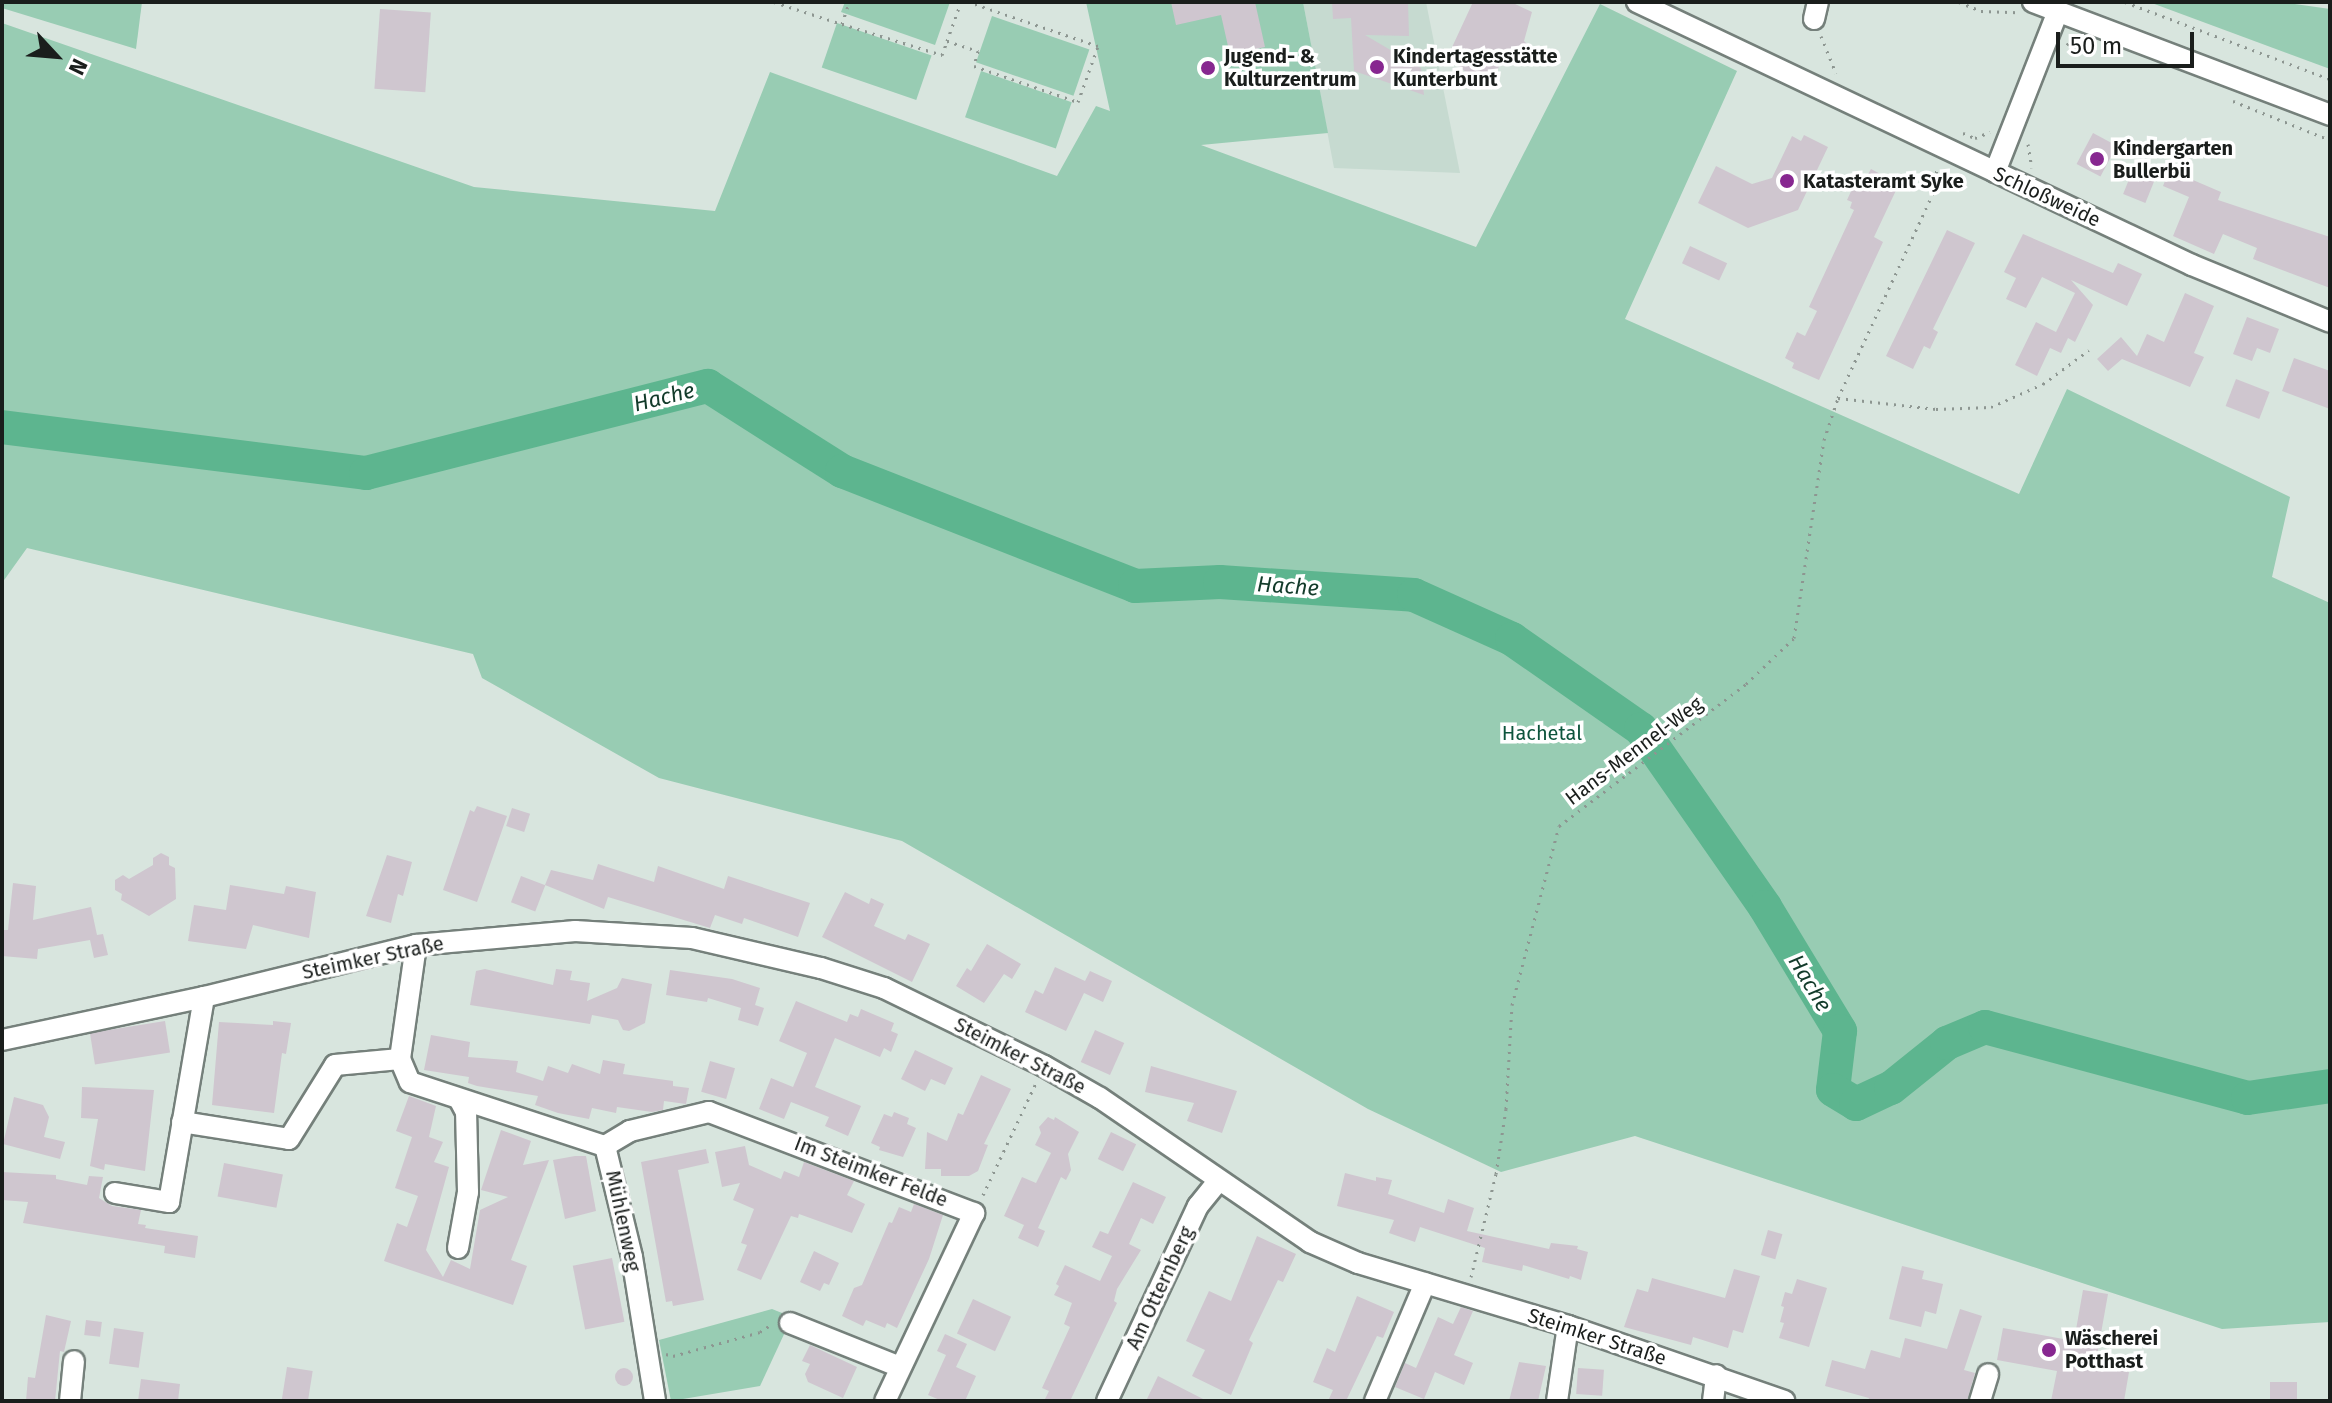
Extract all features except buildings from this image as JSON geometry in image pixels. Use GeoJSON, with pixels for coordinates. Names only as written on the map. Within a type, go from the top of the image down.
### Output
{"type":"FeatureCollection","features":[{"type":"Feature","properties":{"kind":"street","name":"Schloßweide"},"geometry":{"type":"LineString","coordinates":[[1637,2],[2192,265],[2330,322]]}},
{"type":"Feature","properties":{"kind":"street"},"geometry":{"type":"LineString","coordinates":[[2028,10],[2057,14],[2330,115]]}},
{"type":"Feature","properties":{"kind":"street"},"geometry":{"type":"LineString","coordinates":[[1995,172],[2057,14]]}},
{"type":"Feature","properties":{"kind":"street","name":"Steimker Straße"},"geometry":{"type":"LineString","coordinates":[[2,1040],[204,997],[416,945],[575,931],[692,938],[821,968],[884,988],[1044,1066],[1100,1098],[1310,1242],[1358,1263],[1568,1326],[1784,1401]]}},
{"type":"Feature","properties":{"kind":"street"},"geometry":{"type":"LineString","coordinates":[[182,1122],[289,1139],[335,1065],[400,1059],[416,945]]}},
{"type":"Feature","properties":{"kind":"street"},"geometry":{"type":"LineString","coordinates":[[115,1193],[169,1202],[204,997]]}},
{"type":"Feature","properties":{"kind":"street","name":"Mühlenweg"},"geometry":{"type":"LineString","coordinates":[[400,1059],[410,1082],[605,1146],[632,1257],[655,1401]]}},
{"type":"Feature","properties":{"kind":"street"},"geometry":{"type":"LineString","coordinates":[[458,1248],[468,1192],[466,1112],[459,1099]]}},
{"type":"Feature","properties":{"kind":"street","name":"Im Steimker Felde"},"geometry":{"type":"LineString","coordinates":[[605,1146],[630,1131],[709,1112],[974,1213],[885,1401]]}},
{"type":"Feature","properties":{"kind":"street","name":"Am Otternberg"},"geometry":{"type":"LineString","coordinates":[[1107,1401],[1198,1206],[1219,1180]]}},
{"type":"Feature","properties":{"kind":"street"},"geometry":{"type":"LineString","coordinates":[[1375,1401],[1425,1283]]}},
{"type":"Feature","properties":{"kind":"street"},"geometry":{"type":"LineString","coordinates":[[790,1323],[900,1367]]}},
{"type":"Feature","properties":{"kind":"street"},"geometry":{"type":"LineString","coordinates":[[1557,1401],[1568,1326]]}},
{"type":"Feature","properties":{"kind":"street"},"geometry":{"type":"LineString","coordinates":[[70,1401],[74,1361]]}},
{"type":"Feature","properties":{"kind":"street"},"geometry":{"type":"LineString","coordinates":[[1980,1401],[1988,1374]]}},
{"type":"Feature","properties":{"kind":"street"},"geometry":{"type":"LineString","coordinates":[[1713,1401],[1716,1375]]}},
{"type":"Feature","properties":{"kind":"path"},"geometry":{"type":"LineString","coordinates":[[774,2],[942,55],[961,2]]}},
{"type":"Feature","properties":{"kind":"path"},"geometry":{"type":"LineString","coordinates":[[842,24],[849,2]]}},
{"type":"Feature","properties":{"kind":"path"},"geometry":{"type":"LineString","coordinates":[[947,41],[978,51],[974,66],[1078,102],[1098,46],[969,2]]}},
{"type":"Feature","properties":{"kind":"path"},"geometry":{"type":"LineString","coordinates":[[1959,2],[1981,11],[2028,10]]}},
{"type":"Feature","properties":{"kind":"path"},"geometry":{"type":"LineString","coordinates":[[2125,2],[2330,79]]}},
{"type":"Feature","properties":{"kind":"path"},"geometry":{"type":"LineString","coordinates":[[1816,10],[1839,82]]}},
{"type":"Feature","properties":{"kind":"path"},"geometry":{"type":"LineString","coordinates":[[2062,51],[2070,41],[2087,42]]}},
{"type":"Feature","properties":{"kind":"path"},"geometry":{"type":"LineString","coordinates":[[2230,99],[2330,140]]}},
{"type":"Feature","properties":{"kind":"path"},"geometry":{"type":"LineString","coordinates":[[1961,133],[1975,138],[1994,130]]}},
{"type":"Feature","properties":{"kind":"path"},"geometry":{"type":"LineString","coordinates":[[2028,143],[2032,169]]}},
{"type":"Feature","properties":{"kind":"path","name":"Hans-Mennel-Weg"},"geometry":{"type":"LineString","coordinates":[[1466,1296],[1496,1174],[1506,1109],[1512,1005],[1559,826],[1746,684],[1794,638],[1824,440],[1838,398],[1935,189],[1937,163],[1934,155],[1938,144]]}},
{"type":"Feature","properties":{"kind":"path"},"geometry":{"type":"LineString","coordinates":[[1838,398],[1936,409],[1991,407],[2043,384],[2089,350]]}},
{"type":"Feature","properties":{"kind":"path"},"geometry":{"type":"LineString","coordinates":[[974,1213],[1044,1066]]}},
{"type":"Feature","properties":{"kind":"path"},"geometry":{"type":"LineString","coordinates":[[647,1347],[673,1356],[760,1332],[775,1322],[790,1323]]}},
{"type":"Feature","properties":{"kind":"shaded area","name":"Kindertagesstätte Kunterbunt"},"geometry":{"type":"Polygon","coordinates":[[[1303,2],[1426,2],[1460,173],[1334,168],[1303,2]]]}},
{"type":"Feature","properties":{"kind":"green space"},"geometry":{"type":"Polygon","coordinates":[[[2,2],[142,2],[136,49],[2,8],[2,2]]]}},
{"type":"Feature","properties":{"kind":"green space"},"geometry":{"type":"Polygon","coordinates":[[[845,2],[950,2],[935,45],[841,12],[845,2]]]}},
{"type":"Feature","properties":{"kind":"green space","name":"Hachetal"},"geometry":{"type":"Polygon","coordinates":[[[1086,2],[1303,2],[1328,133],[1201,145],[1476,247],[1600,4],[1737,71],[1625,319],[2019,494],[2067,389],[2290,497],[2272,577],[2330,603],[2330,1322],[2222,1329],[1635,1136],[1501,1172],[1368,1109],[902,841],[659,778],[482,678],[473,654],[27,548],[2,583],[2,23],[474,187],[715,211],[770,72],[1057,176],[1096,106],[1110,111],[1086,2]]]}},
{"type":"Feature","properties":{"kind":"green space"},"geometry":{"type":"Polygon","coordinates":[[[2149,2],[2280,2],[2330,9],[2330,69],[2149,2]]]}},
{"type":"Feature","properties":{"kind":"green space"},"geometry":{"type":"Polygon","coordinates":[[[992,16],[1089,50],[1073,96],[976,62],[992,16]]]}},
{"type":"Feature","properties":{"kind":"green space"},"geometry":{"type":"Polygon","coordinates":[[[837,23],[932,56],[916,100],[822,67],[837,23]]]}},
{"type":"Feature","properties":{"kind":"green space"},"geometry":{"type":"Polygon","coordinates":[[[981,71],[1072,102],[1056,149],[965,117],[981,71]]]}},
{"type":"Feature","properties":{"kind":"green space"},"geometry":{"type":"Polygon","coordinates":[[[772,1309],[792,1317],[760,1386],[671,1401],[659,1340],[772,1309]]]}},
{"type":"Feature","properties":{"kind":"waterway","name":"Hache"},"geometry":{"type":"LineString","coordinates":[[2,427],[366,473],[708,386],[842,471],[1135,586],[1220,582],[1414,595],[1512,639],[1641,729],[1765,907],[1840,1031],[1833,1090],[1856,1104],[1891,1088],[1947,1043],[1985,1027],[2248,1098],[2330,1086]]}},
{"type":"Feature","properties":{"kind":"place","name":"Kindertagesstätte Kunterbunt"},"geometry":{"type":"Point","coordinates":[1377,67]}},
{"type":"Feature","properties":{"kind":"place","name":"Jugend- & Kulturzentrum"},"geometry":{"type":"Point","coordinates":[1208,68]}},
{"type":"Feature","properties":{"kind":"place","name":"Kindergarten Bullerbü"},"geometry":{"type":"Point","coordinates":[2097,159]}},
{"type":"Feature","properties":{"kind":"place","name":"Katasteramt Syke"},"geometry":{"type":"Point","coordinates":[1787,181]}},
{"type":"Feature","properties":{"kind":"place","name":"Wäscherei Potthast"},"geometry":{"type":"Point","coordinates":[2049,1350]}}]}
